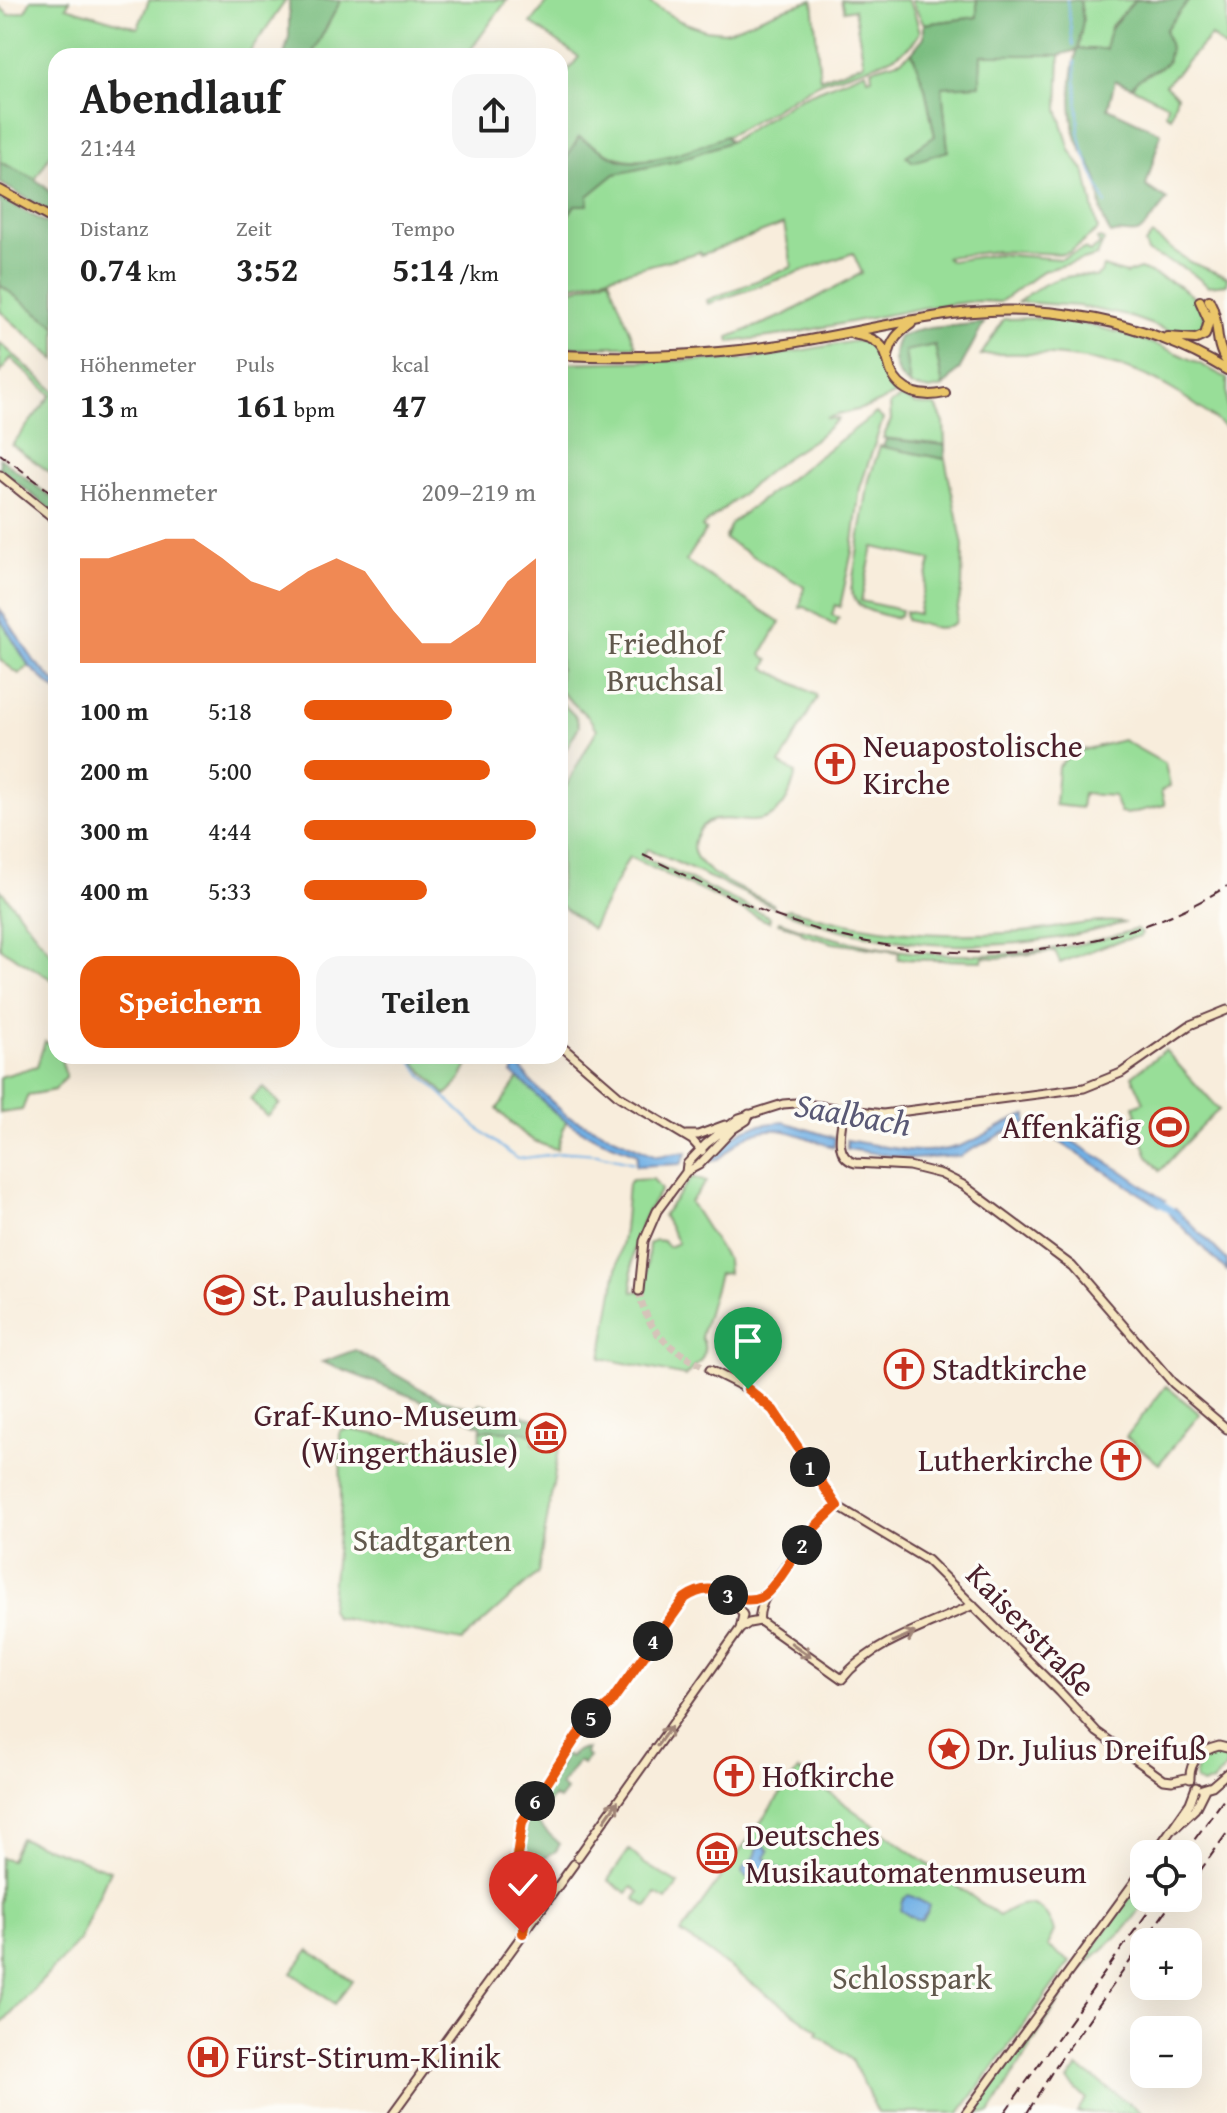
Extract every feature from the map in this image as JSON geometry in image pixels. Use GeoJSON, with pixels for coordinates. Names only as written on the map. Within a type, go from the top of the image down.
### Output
{"type":"FeatureCollection","features":[{"type":"Feature","properties":{"kind":"main road"},"geometry":{"type":"LineString","coordinates":[[0,190],[48,217]]}},
{"type":"Feature","properties":{"kind":"main road"},"geometry":{"type":"LineString","coordinates":[[1162,337],[1196,339],[1205,335],[1209,321],[1204,300],[1218,323],[1219,350],[1227,362]]}},
{"type":"Feature","properties":{"kind":"main road"},"geometry":{"type":"LineString","coordinates":[[568,355],[731,351],[978,312],[1058,313],[1112,322],[1162,337],[1227,370]]}},
{"type":"Feature","properties":{"kind":"main road"},"geometry":{"type":"LineString","coordinates":[[888,358],[890,344],[897,334],[914,321]]}},
{"type":"Feature","properties":{"kind":"main road"},"geometry":{"type":"LineString","coordinates":[[851,333],[881,345],[892,374],[902,387],[921,395],[945,393]]}},
{"type":"Feature","properties":{"kind":"main road"},"geometry":{"type":"LineString","coordinates":[[0,475],[48,514]]}},
{"type":"Feature","properties":{"kind":"main road"},"geometry":{"type":"LineString","coordinates":[[682,1134],[698,1135],[767,1107],[796,1103],[883,1114],[1084,1088],[1121,1073],[1190,1025],[1227,1010]]}},
{"type":"Feature","properties":{"kind":"main road"},"geometry":{"type":"LineString","coordinates":[[568,1052],[620,1097],[682,1134],[704,1152]]}},
{"type":"Feature","properties":{"kind":"main road"},"geometry":{"type":"LineString","coordinates":[[844,1109],[840,1152],[850,1161],[909,1166],[941,1174],[963,1185],[1072,1266],[1160,1369],[1227,1429]]}},
{"type":"Feature","properties":{"kind":"main road"},"geometry":{"type":"LineString","coordinates":[[687,1168],[700,1164],[704,1152],[747,1120],[749,1114]]}},
{"type":"Feature","properties":{"kind":"main road"},"geometry":{"type":"LineString","coordinates":[[639,1291],[644,1241],[659,1208],[687,1168],[731,1123]]}},
{"type":"Feature","properties":{"kind":"main road"},"geometry":{"type":"LineString","coordinates":[[710,1370],[748,1389],[773,1410],[837,1506],[811,1532],[767,1594],[760,1606],[760,1621]]}},
{"type":"Feature","properties":{"kind":"main road","name":"Kaiserstraße"},"geometry":{"type":"LineString","coordinates":[[837,1506],[927,1560],[1097,1732],[1164,1780],[1178,1781],[1190,1777]]}},
{"type":"Feature","properties":{"kind":"main road"},"geometry":{"type":"LineString","coordinates":[[523,1933],[525,1920],[516,1884],[516,1853],[522,1822],[585,1725],[609,1705],[685,1598],[696,1590],[706,1588],[749,1599],[767,1594]]}},
{"type":"Feature","properties":{"kind":"main road"},"geometry":{"type":"LineString","coordinates":[[732,1596],[743,1615],[740,1629]]}},
{"type":"Feature","properties":{"kind":"main road"},"geometry":{"type":"LineString","coordinates":[[393,2113],[740,1629],[760,1621],[842,1679],[852,1666],[869,1654],[973,1605]]}},
{"type":"Feature","properties":{"kind":"main road"},"geometry":{"type":"LineString","coordinates":[[1200,1788],[1190,1777],[1190,1769],[1197,1758],[1209,1749],[1225,1745]]}},
{"type":"Feature","properties":{"kind":"main road"},"geometry":{"type":"LineString","coordinates":[[1165,1840],[1200,1788],[1212,1786],[1227,1773]]}},
{"type":"Feature","properties":{"kind":"main road"},"geometry":{"type":"LineString","coordinates":[[516,1884],[534,1895],[551,1894]]}},
{"type":"Feature","properties":{"kind":"main road"},"geometry":{"type":"LineString","coordinates":[[967,2112],[1130,1888]]}},
{"type":"Feature","properties":{"kind":"green space"},"geometry":{"type":"Polygon","coordinates":[[[31,0],[70,0],[66,7],[138,28],[149,0],[286,0],[253,48],[48,48],[48,158],[35,180],[0,162],[0,7],[9,15],[25,11],[31,0]]]}},
{"type":"Feature","properties":{"kind":"green space"},"geometry":{"type":"Polygon","coordinates":[[[289,0],[341,0],[315,48],[286,48],[289,0]]]}},
{"type":"Feature","properties":{"kind":"green space"},"geometry":{"type":"Polygon","coordinates":[[[341,0],[507,0],[472,48],[315,48],[341,0]]]}},
{"type":"Feature","properties":{"kind":"green space"},"geometry":{"type":"Polygon","coordinates":[[[549,0],[645,0],[680,21],[705,30],[725,32],[813,0],[820,79],[864,63],[854,9],[844,11],[841,0],[907,0],[920,32],[913,43],[890,58],[803,91],[743,128],[715,141],[671,155],[632,160],[609,154],[580,138],[568,157],[568,70],[579,57],[531,23],[549,0]]]}},
{"type":"Feature","properties":{"kind":"green space"},"geometry":{"type":"Polygon","coordinates":[[[911,0],[977,0],[977,17],[924,24],[911,0]]]}},
{"type":"Feature","properties":{"kind":"green space"},"geometry":{"type":"Polygon","coordinates":[[[977,0],[1080,0],[1083,20],[1078,49],[1106,49],[1111,28],[1135,0],[1189,0],[1165,30],[1170,48],[1167,63],[1136,81],[1132,87],[1115,80],[1108,108],[1161,133],[1146,186],[1167,200],[1140,232],[1111,234],[1104,221],[1098,181],[1078,142],[1072,115],[1071,93],[1077,50],[1060,55],[981,55],[980,85],[942,87],[948,151],[913,162],[906,156],[935,136],[925,88],[912,52],[924,37],[924,24],[977,17],[977,0]]]}},
{"type":"Feature","properties":{"kind":"green space"},"geometry":{"type":"Polygon","coordinates":[[[1080,0],[1135,0],[1111,26],[1107,49],[1078,49],[1083,20],[1080,0]]]}},
{"type":"Feature","properties":{"kind":"green space"},"geometry":{"type":"Polygon","coordinates":[[[1189,0],[1227,0],[1227,50],[1211,36],[1165,85],[1177,95],[1171,117],[1166,114],[1168,105],[1132,87],[1135,81],[1167,63],[1170,48],[1165,30],[1189,0]]]}},
{"type":"Feature","properties":{"kind":"green space"},"geometry":{"type":"Polygon","coordinates":[[[912,52],[925,88],[935,137],[906,156],[948,151],[942,86],[981,55],[1060,55],[1058,109],[1070,150],[1086,174],[1098,230],[1063,254],[996,251],[946,257],[950,261],[997,254],[1061,259],[1084,249],[1090,252],[1100,244],[1097,239],[1100,238],[1104,240],[1097,256],[1043,271],[1000,302],[975,301],[922,308],[784,335],[730,342],[729,337],[785,315],[862,273],[853,253],[708,304],[707,300],[792,267],[784,224],[701,255],[700,252],[568,287],[568,216],[575,205],[615,174],[676,161],[729,142],[799,98],[866,71],[868,78],[872,77],[871,69],[901,60],[912,52]]]}},
{"type":"Feature","properties":{"kind":"green space"},"geometry":{"type":"Polygon","coordinates":[[[726,136],[729,142],[676,161],[615,174],[588,196],[588,205],[575,205],[568,215],[568,156],[579,137],[613,157],[629,161],[657,159],[726,136]]]}},
{"type":"Feature","properties":{"kind":"green space"},"geometry":{"type":"Polygon","coordinates":[[[0,162],[45,187],[48,190],[48,210],[0,183],[0,162]]]}},
{"type":"Feature","properties":{"kind":"green space"},"geometry":{"type":"Polygon","coordinates":[[[0,198],[48,224],[48,320],[0,285],[0,198]]]}},
{"type":"Feature","properties":{"kind":"green space"},"geometry":{"type":"Polygon","coordinates":[[[1152,235],[1190,262],[1227,277],[1227,284],[1208,286],[1188,270],[1148,252],[1145,244],[1152,235]]]}},
{"type":"Feature","properties":{"kind":"green space"},"geometry":{"type":"Polygon","coordinates":[[[1103,267],[1126,274],[1140,269],[1174,283],[1194,297],[1200,306],[1204,330],[1192,336],[1128,316],[1078,306],[1018,302],[1054,280],[1074,276],[1096,277],[1103,267]]]}},
{"type":"Feature","properties":{"kind":"green space"},"geometry":{"type":"Polygon","coordinates":[[[609,278],[636,346],[569,347],[568,291],[609,278]]]}},
{"type":"Feature","properties":{"kind":"green space"},"geometry":{"type":"Polygon","coordinates":[[[0,285],[48,320],[48,353],[0,311],[0,285]]]}},
{"type":"Feature","properties":{"kind":"green space"},"geometry":{"type":"Polygon","coordinates":[[[1051,318],[1139,339],[1221,375],[1227,379],[1227,429],[1164,385],[1122,367],[1052,355],[981,355],[1004,319],[1051,318]]]}},
{"type":"Feature","properties":{"kind":"green space"},"geometry":{"type":"Polygon","coordinates":[[[984,323],[959,370],[943,387],[935,345],[905,351],[910,386],[900,376],[894,357],[899,337],[920,329],[984,323]]]}},
{"type":"Feature","properties":{"kind":"green space","name":"Friedhof Bruchsal"},"geometry":{"type":"Polygon","coordinates":[[[864,342],[877,351],[886,376],[897,392],[868,407],[826,418],[838,419],[818,437],[781,461],[702,527],[706,530],[686,561],[780,622],[761,655],[769,660],[765,668],[817,698],[780,764],[796,773],[790,793],[779,810],[760,820],[711,821],[701,827],[695,838],[693,849],[708,870],[774,907],[647,849],[642,857],[770,917],[769,922],[629,857],[592,929],[568,911],[568,782],[597,729],[568,698],[568,363],[751,359],[864,342]]]}},
{"type":"Feature","properties":{"kind":"green space"},"geometry":{"type":"Polygon","coordinates":[[[0,343],[48,385],[48,392],[11,358],[0,373],[0,343]]]}},
{"type":"Feature","properties":{"kind":"green space"},"geometry":{"type":"Polygon","coordinates":[[[935,345],[943,387],[930,390],[910,386],[904,350],[935,345]]]}},
{"type":"Feature","properties":{"kind":"green space"},"geometry":{"type":"Polygon","coordinates":[[[902,397],[916,404],[936,406],[944,423],[945,445],[883,438],[891,420],[890,404],[902,397]]]}},
{"type":"Feature","properties":{"kind":"green space"},"geometry":{"type":"Polygon","coordinates":[[[48,399],[48,471],[12,445],[48,399]]]}},
{"type":"Feature","properties":{"kind":"green space"},"geometry":{"type":"Polygon","coordinates":[[[876,413],[883,419],[860,488],[852,551],[840,607],[835,605],[832,615],[839,618],[835,626],[805,607],[800,608],[804,587],[725,539],[731,523],[876,413]]]}},
{"type":"Feature","properties":{"kind":"green space"},"geometry":{"type":"Polygon","coordinates":[[[886,439],[945,445],[945,459],[883,447],[886,439]]]}},
{"type":"Feature","properties":{"kind":"green space"},"geometry":{"type":"Polygon","coordinates":[[[880,446],[945,459],[963,545],[962,586],[955,622],[950,626],[932,627],[906,620],[905,611],[918,614],[931,560],[873,547],[861,601],[901,610],[900,616],[895,618],[862,607],[851,590],[869,480],[880,446]]]}},
{"type":"Feature","properties":{"kind":"green space"},"geometry":{"type":"Polygon","coordinates":[[[0,458],[48,495],[48,508],[0,469],[0,458]]]}},
{"type":"Feature","properties":{"kind":"green space"},"geometry":{"type":"Polygon","coordinates":[[[0,619],[29,666],[19,674],[0,660],[0,619]]]}},
{"type":"Feature","properties":{"kind":"green space"},"geometry":{"type":"Polygon","coordinates":[[[568,709],[579,726],[568,746],[568,709]]]}},
{"type":"Feature","properties":{"kind":"green space"},"geometry":{"type":"Polygon","coordinates":[[[1123,740],[1165,764],[1170,786],[1161,791],[1165,805],[1127,814],[1120,813],[1114,796],[1083,794],[1081,808],[1055,805],[1058,767],[1071,753],[1123,740]]]}},
{"type":"Feature","properties":{"kind":"green space"},"geometry":{"type":"Polygon","coordinates":[[[0,889],[48,950],[48,977],[0,948],[0,889]]]}},
{"type":"Feature","properties":{"kind":"green space"},"geometry":{"type":"Polygon","coordinates":[[[789,909],[849,924],[931,934],[1021,932],[1103,922],[1124,923],[1039,941],[953,945],[867,936],[783,911],[789,909]]]}},
{"type":"Feature","properties":{"kind":"green space"},"geometry":{"type":"Polygon","coordinates":[[[779,921],[867,946],[958,955],[1048,949],[1137,929],[1142,933],[1060,963],[1055,951],[983,957],[982,961],[898,959],[899,952],[833,943],[802,934],[779,921]]]}},
{"type":"Feature","properties":{"kind":"green space"},"geometry":{"type":"Polygon","coordinates":[[[45,1041],[48,1043],[48,1064],[62,1064],[66,1076],[55,1090],[28,1095],[22,1110],[0,1113],[0,1077],[37,1066],[45,1041]]]}},
{"type":"Feature","properties":{"kind":"green space"},"geometry":{"type":"Polygon","coordinates":[[[1165,1050],[1219,1110],[1160,1171],[1148,1156],[1133,1117],[1137,1115],[1134,1106],[1144,1102],[1132,1076],[1165,1050]]]}},
{"type":"Feature","properties":{"kind":"green space"},"geometry":{"type":"Polygon","coordinates":[[[416,1064],[468,1064],[460,1081],[446,1095],[416,1064]]]}},
{"type":"Feature","properties":{"kind":"green space"},"geometry":{"type":"Polygon","coordinates":[[[519,1078],[566,1121],[557,1149],[531,1139],[497,1109],[519,1078]]]}},
{"type":"Feature","properties":{"kind":"green space"},"geometry":{"type":"Polygon","coordinates":[[[263,1087],[280,1104],[267,1117],[250,1099],[263,1087]]]}},
{"type":"Feature","properties":{"kind":"green space"},"geometry":{"type":"Polygon","coordinates":[[[692,1177],[706,1182],[690,1202],[727,1260],[728,1273],[719,1274],[701,1337],[705,1349],[702,1359],[685,1376],[601,1358],[624,1230],[628,1184],[632,1180],[653,1179],[661,1190],[636,1238],[632,1264],[633,1292],[645,1290],[649,1244],[655,1240],[663,1241],[668,1247],[678,1243],[663,1215],[692,1177]]]}},
{"type":"Feature","properties":{"kind":"green space"},"geometry":{"type":"Polygon","coordinates":[[[355,1350],[444,1400],[476,1408],[480,1403],[538,1420],[534,1435],[481,1430],[481,1426],[446,1410],[322,1362],[355,1350]]]}},
{"type":"Feature","properties":{"kind":"green space"},"geometry":{"type":"Polygon","coordinates":[[[1166,1386],[1200,1414],[1159,1464],[1126,1437],[1166,1386]]]}},
{"type":"Feature","properties":{"kind":"green space","name":"Stadtgarten"},"geometry":{"type":"Polygon","coordinates":[[[348,1429],[468,1453],[480,1450],[481,1430],[527,1432],[534,1435],[533,1444],[559,1449],[538,1573],[462,1641],[334,1617],[330,1609],[341,1505],[340,1434],[348,1429]]]}},
{"type":"Feature","properties":{"kind":"green space"},"geometry":{"type":"Polygon","coordinates":[[[587,1749],[585,1754],[589,1757],[583,1764],[578,1761],[560,1786],[566,1791],[559,1800],[553,1797],[535,1821],[560,1844],[556,1851],[530,1866],[528,1872],[532,1874],[529,1879],[537,1884],[529,1893],[520,1887],[522,1876],[515,1870],[521,1864],[528,1819],[564,1755],[569,1757],[578,1750],[587,1749]]]}},
{"type":"Feature","properties":{"kind":"green space"},"geometry":{"type":"Polygon","coordinates":[[[1216,1752],[1226,1755],[1227,1767],[1212,1783],[1202,1785],[1196,1781],[1198,1766],[1203,1759],[1216,1752]]]}},
{"type":"Feature","properties":{"kind":"green space","name":"Schlosspark"},"geometry":{"type":"Polygon","coordinates":[[[798,1770],[999,1916],[1024,1904],[1038,1908],[1050,1921],[1054,1931],[1047,1946],[1070,1962],[960,2113],[878,2113],[852,2060],[817,2034],[819,2031],[681,1933],[798,1770]]]}},
{"type":"Feature","properties":{"kind":"green space"},"geometry":{"type":"Polygon","coordinates":[[[20,1838],[110,1870],[79,1941],[0,2026],[0,1857],[10,1860],[20,1838]]]}},
{"type":"Feature","properties":{"kind":"green space"},"geometry":{"type":"Polygon","coordinates":[[[629,1850],[678,1884],[666,1900],[656,1894],[647,1907],[635,1899],[639,1892],[632,1887],[627,1893],[608,1880],[629,1850]]]}},
{"type":"Feature","properties":{"kind":"green space"},"geometry":{"type":"Polygon","coordinates":[[[1130,1897],[1130,1912],[1138,1912],[1126,1928],[1081,1969],[990,2113],[975,2113],[1017,2050],[1130,1897]]]}},
{"type":"Feature","properties":{"kind":"green space"},"geometry":{"type":"Polygon","coordinates":[[[309,1950],[352,1981],[335,2004],[292,1973],[309,1950]]]}},
{"type":"Feature","properties":{"kind":"green space"},"geometry":{"type":"Polygon","coordinates":[[[1078,2067],[1143,2113],[1077,2113],[1086,2099],[1068,2081],[1078,2067]]]}},
{"type":"Feature","properties":{"kind":"water"},"geometry":{"type":"Polygon","coordinates":[[[0,609],[35,662],[48,675],[48,684],[29,666],[0,619],[0,609]]]}},
{"type":"Feature","properties":{"kind":"water"},"geometry":{"type":"Polygon","coordinates":[[[518,1064],[530,1081],[567,1116],[656,1156],[687,1152],[681,1164],[636,1166],[637,1154],[566,1121],[512,1074],[518,1064]]]}},
{"type":"Feature","properties":{"kind":"water"},"geometry":{"type":"Polygon","coordinates":[[[1027,1115],[1027,1123],[960,1156],[913,1159],[847,1149],[847,1140],[909,1150],[940,1150],[970,1142],[1027,1115]]]}},
{"type":"Feature","properties":{"kind":"water"},"geometry":{"type":"Polygon","coordinates":[[[1035,1119],[1122,1171],[1165,1201],[1159,1206],[1035,1126],[1035,1119]]]}},
{"type":"Feature","properties":{"kind":"water"},"geometry":{"type":"Polygon","coordinates":[[[784,1122],[835,1138],[834,1147],[790,1132],[768,1130],[744,1138],[720,1158],[709,1162],[741,1132],[758,1125],[784,1122]]]}},
{"type":"Feature","properties":{"kind":"water"},"geometry":{"type":"Polygon","coordinates":[[[1175,1208],[1227,1260],[1227,1271],[1169,1214],[1175,1208]]]}},
{"type":"Feature","properties":{"kind":"water"},"geometry":{"type":"Polygon","coordinates":[[[764,1845],[769,1851],[765,1858],[781,1870],[773,1883],[754,1873],[748,1878],[742,1873],[755,1857],[758,1847],[764,1845]]]}},
{"type":"Feature","properties":{"kind":"water"},"geometry":{"type":"Polygon","coordinates":[[[909,1895],[929,1905],[921,1920],[900,1910],[902,1900],[909,1895]]]}},
{"type":"Feature","properties":{"kind":"waterway"},"geometry":{"type":"LineString","coordinates":[[1067,0],[1073,45]]}},
{"type":"Feature","properties":{"kind":"waterway"},"geometry":{"type":"LineString","coordinates":[[1075,61],[1083,150],[1106,204]]}},
{"type":"Feature","properties":{"kind":"waterway"},"geometry":{"type":"LineString","coordinates":[[413,1064],[474,1125],[517,1159],[571,1152],[597,1154],[634,1163]]}},
{"type":"Feature","properties":{"kind":"waterway","name":"Saalbach"},"geometry":{"type":"LineString","coordinates":[[1156,1199],[1178,1216]]}},
{"type":"Feature","properties":{"kind":"tunnel"},"geometry":{"type":"LineString","coordinates":[[639,1291],[655,1330],[673,1348],[710,1370]]}},
{"type":"Feature","properties":{"kind":"railway"},"geometry":{"type":"LineString","coordinates":[[0,454],[48,490]]}},
{"type":"Feature","properties":{"kind":"railway"},"geometry":{"type":"LineString","coordinates":[[643,855],[793,922],[845,937],[900,947],[957,952],[1014,951],[1071,944],[1126,932],[1178,912],[1227,886]]}},
{"type":"Feature","properties":{"kind":"railway"},"geometry":{"type":"LineString","coordinates":[[1194,1840],[1227,1795]]}},
{"type":"Feature","properties":{"kind":"railway"},"geometry":{"type":"LineString","coordinates":[[1202,1868],[1227,1833]]}},
{"type":"Feature","properties":{"kind":"railway"},"geometry":{"type":"LineString","coordinates":[[1004,2113],[1148,1912]]}},
{"type":"Feature","properties":{"kind":"railway"},"geometry":{"type":"LineString","coordinates":[[1027,2113],[1055,2067],[1165,1912]]}},
{"type":"Feature","properties":{"kind":"place","name":"Neuapostolische Kirche"},"geometry":{"type":"Point","coordinates":[835,764]}},
{"type":"Feature","properties":{"kind":"place","name":"Affenkäfig"},"geometry":{"type":"Point","coordinates":[1169,1127]}},
{"type":"Feature","properties":{"kind":"place","name":"St. Paulusheim"},"geometry":{"type":"Point","coordinates":[224,1295]}},
{"type":"Feature","properties":{"kind":"place","name":"Stadtkirche"},"geometry":{"type":"Point","coordinates":[904,1369]}},
{"type":"Feature","properties":{"kind":"place","name":"Graf-Kuno-Museum (Wingerthäusle)"},"geometry":{"type":"Point","coordinates":[546,1433]}},
{"type":"Feature","properties":{"kind":"place","name":"Lutherkirche"},"geometry":{"type":"Point","coordinates":[1121,1460]}},
{"type":"Feature","properties":{"kind":"place","name":"Dr. Julius Dreifuß"},"geometry":{"type":"Point","coordinates":[949,1749]}},
{"type":"Feature","properties":{"kind":"place","name":"Hofkirche"},"geometry":{"type":"Point","coordinates":[734,1776]}},
{"type":"Feature","properties":{"kind":"place","name":"Deutsches Musikautomatenmuseum"},"geometry":{"type":"Point","coordinates":[717,1853]}},
{"type":"Feature","properties":{"kind":"place","name":"Fürst-Stirum-Klinik"},"geometry":{"type":"Point","coordinates":[208,2057]}},
{"type":"Feature","properties":{"kind":"route"},"geometry":{"type":"LineString","coordinates":[[523,1933],[525,1920],[515,1870],[522,1822],[585,1725],[609,1705],[685,1598],[696,1590],[706,1588],[749,1599],[767,1594],[811,1532],[837,1506],[773,1410],[748,1389]]}}]}
